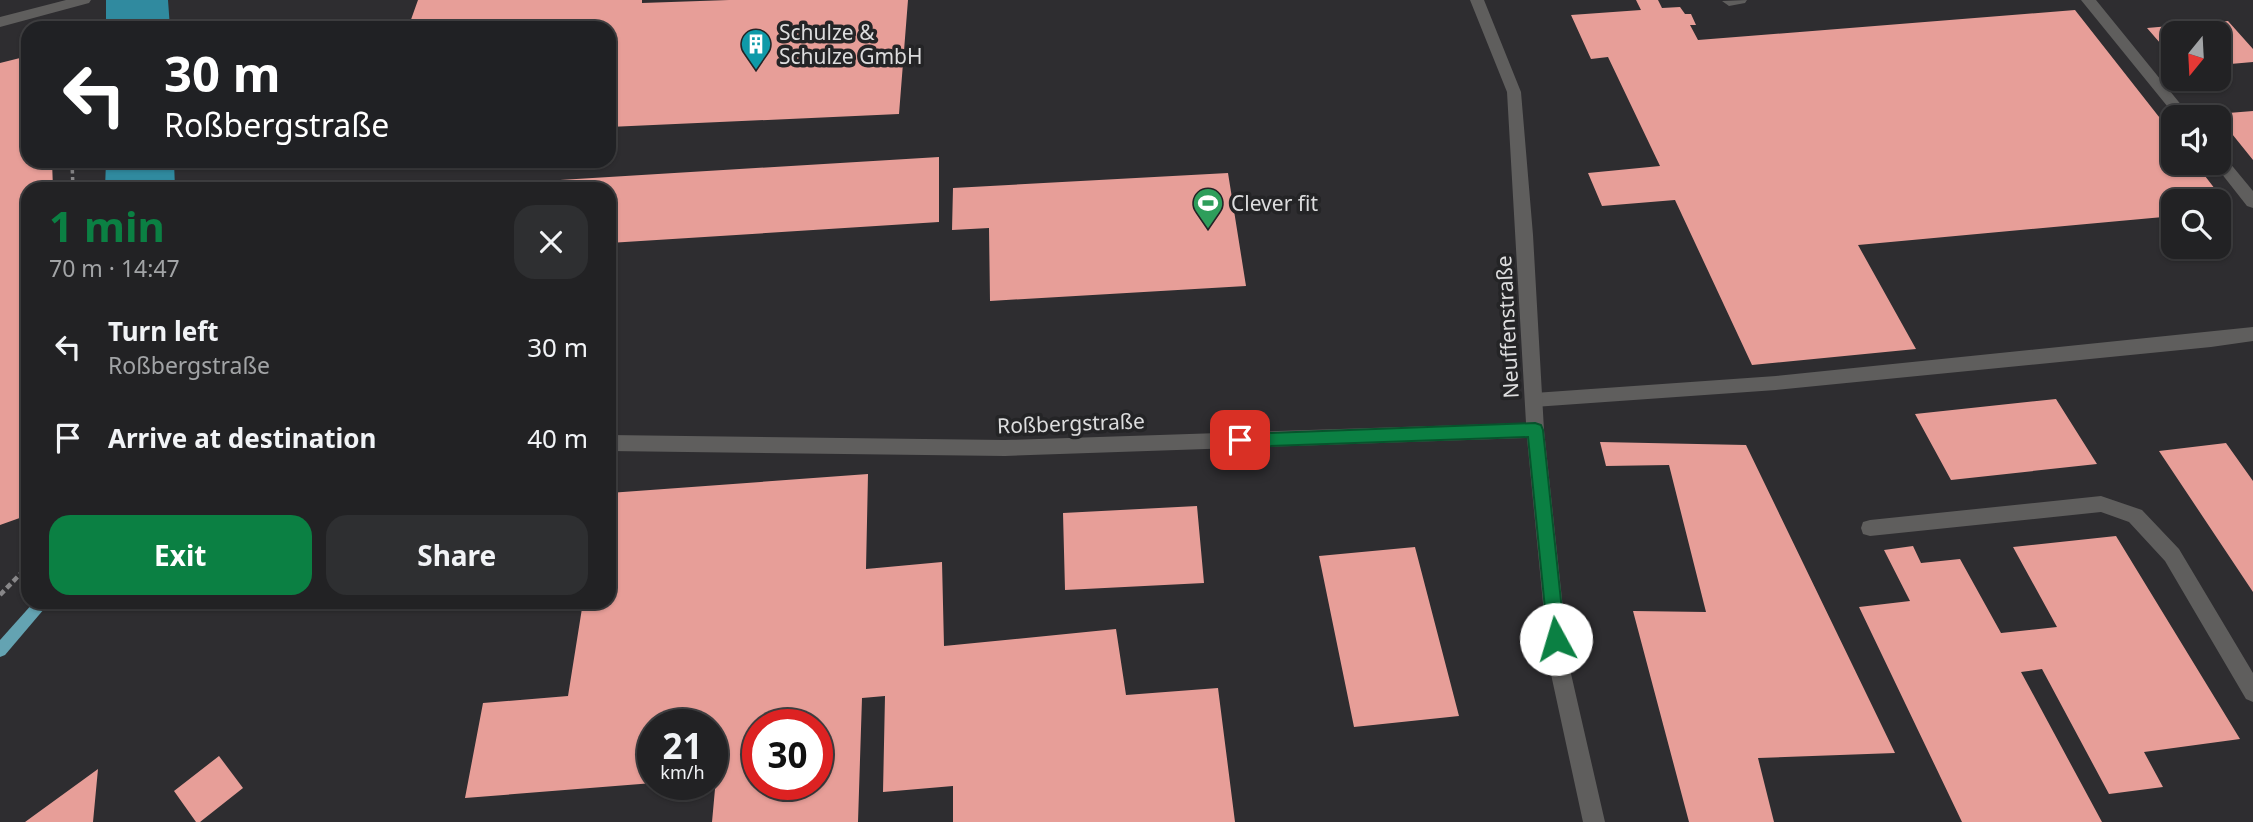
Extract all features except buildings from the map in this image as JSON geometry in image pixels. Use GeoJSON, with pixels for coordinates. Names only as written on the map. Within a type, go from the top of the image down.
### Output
{"type":"FeatureCollection","features":[{"type":"Feature","properties":{"kind":"street"},"geometry":{"type":"LineString","coordinates":[[0,22],[84,0]]}},
{"type":"Feature","properties":{"kind":"street","name":"Neuffenstraße"},"geometry":{"type":"LineString","coordinates":[[1477,0],[1514,92],[1535,430],[1559,665],[1594,822]]}},
{"type":"Feature","properties":{"kind":"street"},"geometry":{"type":"LineString","coordinates":[[2088,0],[2174,105]]}},
{"type":"Feature","properties":{"kind":"street"},"geometry":{"type":"LineString","coordinates":[[2231,175],[2253,202]]}},
{"type":"Feature","properties":{"kind":"street"},"geometry":{"type":"LineString","coordinates":[[1534,400],[1776,383],[2253,334]]}},
{"type":"Feature","properties":{"kind":"street","name":"Roßbergstraße"},"geometry":{"type":"LineString","coordinates":[[616,443],[1005,449],[1535,430]]}},
{"type":"Feature","properties":{"kind":"street"},"geometry":{"type":"LineString","coordinates":[[1870,528],[2101,504],[2134,516],[2172,555],[2253,692]]}},
{"type":"Feature","properties":{"kind":"path"},"geometry":{"type":"LineString","coordinates":[[0,595],[21,573]]}},
{"type":"Feature","properties":{"kind":"waterway"},"geometry":{"type":"LineString","coordinates":[[137,0],[138,21]]}},
{"type":"Feature","properties":{"kind":"waterway"},"geometry":{"type":"LineString","coordinates":[[140,168],[140,182]]}},
{"type":"Feature","properties":{"kind":"waterway"},"geometry":{"type":"LineString","coordinates":[[0,650],[37,609]]}},
{"type":"Feature","properties":{"kind":"place","name":"Schulze & Schulze GmbH"},"geometry":{"type":"Point","coordinates":[756,71]}},
{"type":"Feature","properties":{"kind":"place","name":"Clever fit"},"geometry":{"type":"Point","coordinates":[1208,230]}},
{"type":"Feature","properties":{"kind":"route"},"geometry":{"type":"LineString","coordinates":[[1240,440],[1535,430],[1556,639]]}}]}
